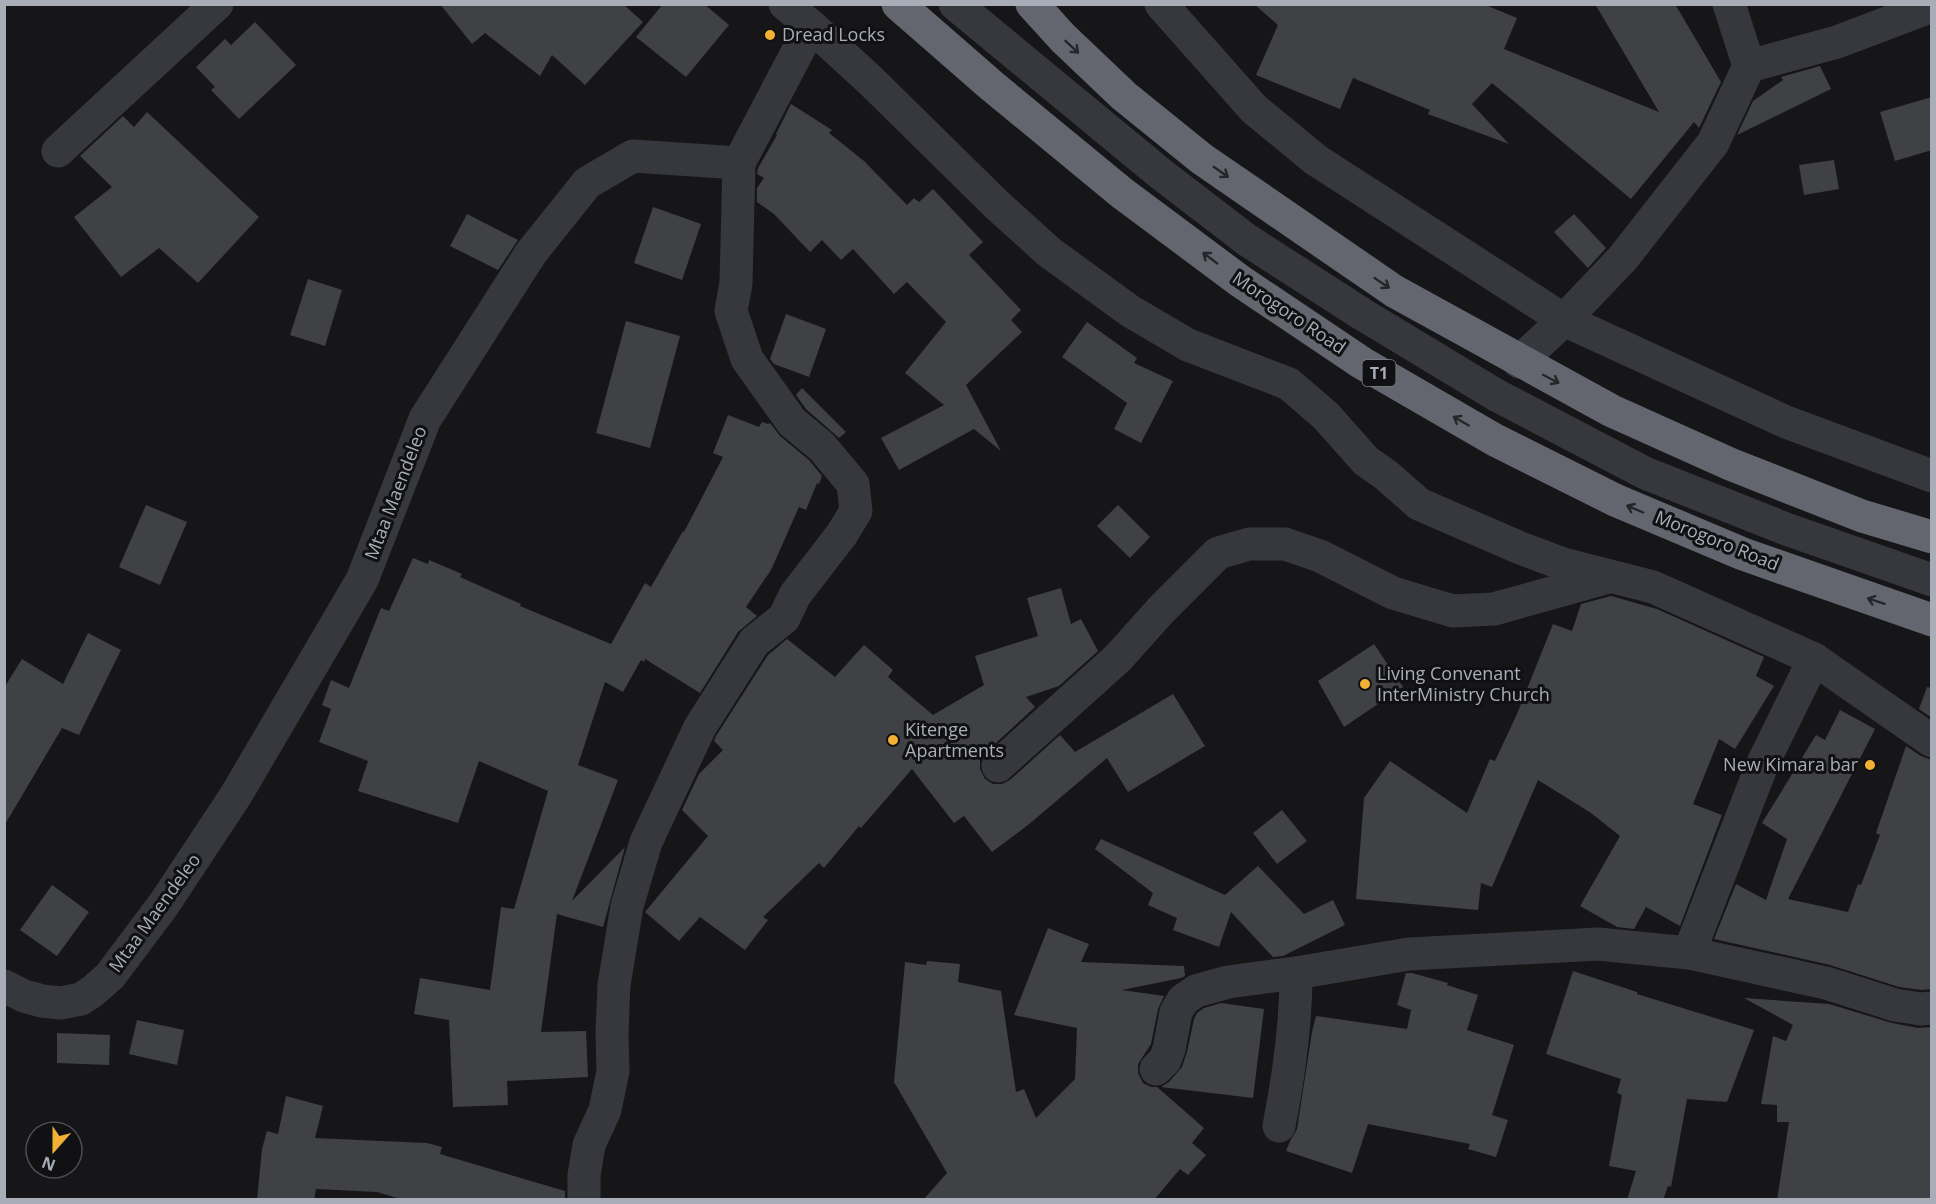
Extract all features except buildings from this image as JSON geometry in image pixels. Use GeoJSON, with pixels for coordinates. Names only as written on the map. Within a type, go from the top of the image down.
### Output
{"type":"FeatureCollection","features":[{"type":"Feature","properties":{"kind":"highway","name":"Morogoro Road"},"geometry":{"type":"LineString","coordinates":[[898,4],[992,86],[1122,193],[1240,281],[1362,363],[1495,440],[1616,500],[1743,554],[1932,620]]}},
{"type":"Feature","properties":{"kind":"highway"},"geometry":{"type":"LineString","coordinates":[[1032,4],[1063,38],[1124,96],[1202,159],[1394,291],[1519,362],[1612,411],[1730,464],[1862,516],[1932,537]]}},
{"type":"Feature","properties":{"kind":"street"},"geometry":{"type":"LineString","coordinates":[[58,151],[217,4]]}},
{"type":"Feature","properties":{"kind":"street"},"geometry":{"type":"LineString","coordinates":[[785,4],[871,81],[1019,226],[1049,252],[1130,311],[1188,345],[1289,384],[1326,416],[1366,461],[1419,504],[1563,564],[1653,588],[1814,659],[1932,741]]}},
{"type":"Feature","properties":{"kind":"street","name":"Morogoro Road"},"geometry":{"type":"LineString","coordinates":[[955,4],[1161,174],[1247,240],[1362,314],[1496,395],[1645,473],[1786,529],[1932,580]]}},
{"type":"Feature","properties":{"kind":"street","name":"Morogoro Road"},"geometry":{"type":"LineString","coordinates":[[988,4],[1089,113]]}},
{"type":"Feature","properties":{"kind":"street"},"geometry":{"type":"LineString","coordinates":[[1161,4],[1254,109],[1316,160],[1564,320],[1786,422],[1932,476]]}},
{"type":"Feature","properties":{"kind":"street"},"geometry":{"type":"LineString","coordinates":[[1519,362],[1564,320],[1623,258],[1713,143],[1749,66],[1729,4]]}},
{"type":"Feature","properties":{"kind":"street"},"geometry":{"type":"LineString","coordinates":[[1749,66],[1837,42],[1932,6]]}},
{"type":"Feature","properties":{"kind":"street"},"geometry":{"type":"LineString","coordinates":[[584,1200],[584,1175],[589,1145],[605,1110],[613,1071],[614,985],[627,906],[646,842],[700,727],[754,642],[784,618],[795,595],[842,534],[856,511],[853,484],[822,447],[792,422],[747,359],[731,311],[736,283],[739,163],[811,26]]}},
{"type":"Feature","properties":{"kind":"street","name":"Mtaa Maendeleo"},"geometry":{"type":"LineString","coordinates":[[4,986],[24,996],[42,1001],[61,1003],[81,999],[93,992],[110,976],[164,904],[236,795],[362,579],[425,419],[531,253],[587,183],[633,156],[739,163]]}},
{"type":"Feature","properties":{"kind":"street"},"geometry":{"type":"LineString","coordinates":[[998,766],[1118,658],[1161,610],[1218,553],[1249,544],[1285,544],[1320,556],[1393,593],[1452,611],[1494,609],[1610,576]]}},
{"type":"Feature","properties":{"kind":"street"},"geometry":{"type":"LineString","coordinates":[[1689,953],[1762,765],[1814,659]]}},
{"type":"Feature","properties":{"kind":"street"},"geometry":{"type":"LineString","coordinates":[[1156,1069],[1165,1060],[1169,1049],[1176,1012],[1183,1000],[1196,991],[1228,981],[1296,973],[1409,954],[1598,944],[1689,953],[1826,983],[1895,1005],[1921,1009],[1932,1008]]}},
{"type":"Feature","properties":{"kind":"street"},"geometry":{"type":"LineString","coordinates":[[1279,1126],[1292,1046],[1296,973]]}},
{"type":"Feature","properties":{"kind":"place","name":"Dread Locks"},"geometry":{"type":"Point","coordinates":[770,35]}},
{"type":"Feature","properties":{"kind":"place","name":"Living Convenant InterMinistry Church"},"geometry":{"type":"Point","coordinates":[1365,684]}},
{"type":"Feature","properties":{"kind":"place","name":"Kitenge Apartments"},"geometry":{"type":"Point","coordinates":[893,740]}},
{"type":"Feature","properties":{"kind":"place","name":"New Kimara bar"},"geometry":{"type":"Point","coordinates":[1870,765]}}]}
